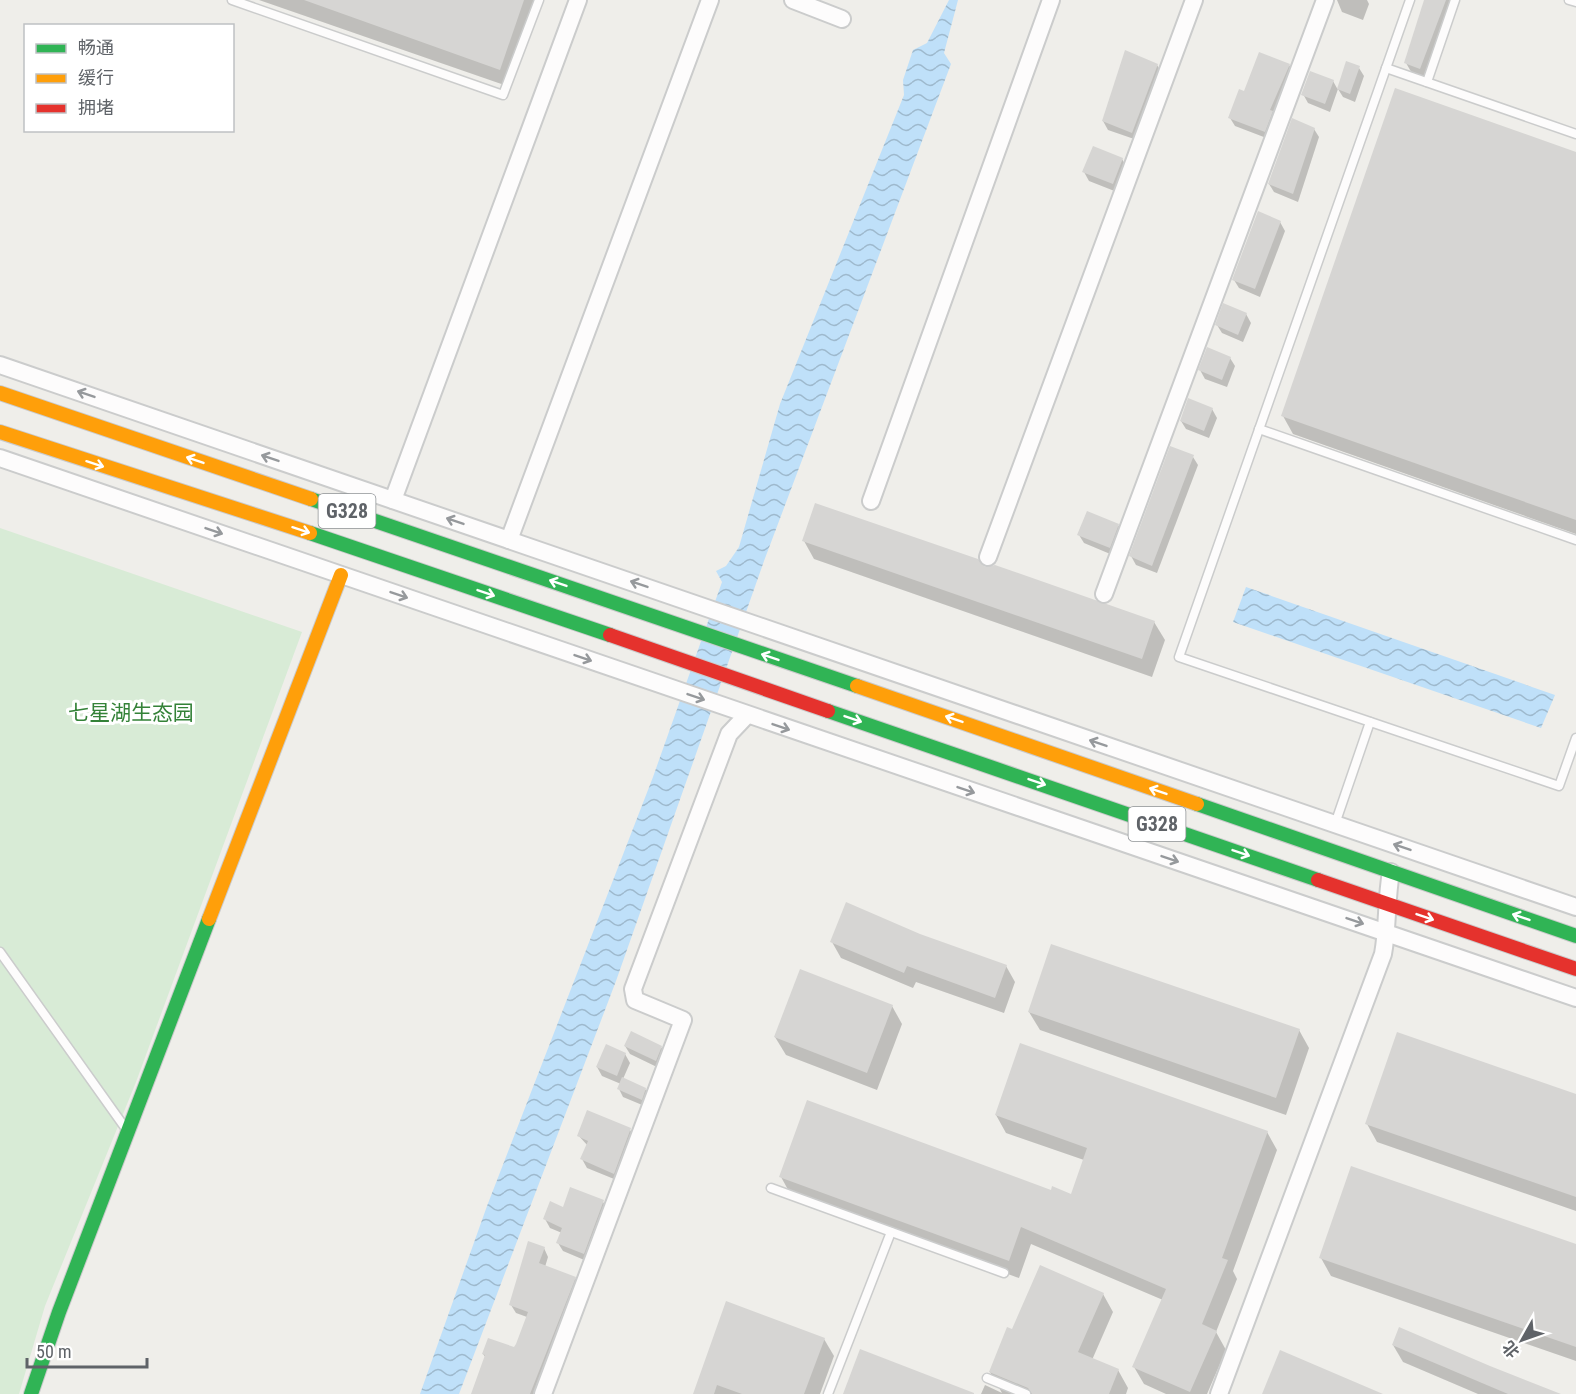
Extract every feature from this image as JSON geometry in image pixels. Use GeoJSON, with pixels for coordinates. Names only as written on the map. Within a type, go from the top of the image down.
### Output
{"type":"FeatureCollection","features":[{"type":"Feature","properties":{"kind":"main road","name":"G328"},"geometry":{"type":"LineString","coordinates":[[0,393],[693,629],[1576,936]]}},
{"type":"Feature","properties":{"kind":"main road","name":"G328"},"geometry":{"type":"LineString","coordinates":[[0,432],[357,548],[1576,969]]}},
{"type":"Feature","properties":{"kind":"main road"},"geometry":{"type":"LineString","coordinates":[[31,1394],[59,1312],[341,575]]}},
{"type":"Feature","properties":{"kind":"street"},"geometry":{"type":"LineString","coordinates":[[393,500],[578,0]]}},
{"type":"Feature","properties":{"kind":"street"},"geometry":{"type":"LineString","coordinates":[[509,540],[710,0]]}},
{"type":"Feature","properties":{"kind":"street"},"geometry":{"type":"LineString","coordinates":[[793,0],[842,19]]}},
{"type":"Feature","properties":{"kind":"street"},"geometry":{"type":"LineString","coordinates":[[871,501],[1051,0]]}},
{"type":"Feature","properties":{"kind":"street"},"geometry":{"type":"LineString","coordinates":[[988,557],[1194,0]]}},
{"type":"Feature","properties":{"kind":"street"},"geometry":{"type":"LineString","coordinates":[[1104,594],[1325,0]]}},
{"type":"Feature","properties":{"kind":"street"},"geometry":{"type":"LineString","coordinates":[[0,365],[1576,907]]}},
{"type":"Feature","properties":{"kind":"street"},"geometry":{"type":"LineString","coordinates":[[0,458],[1576,998]]}},
{"type":"Feature","properties":{"kind":"street"},"geometry":{"type":"LineString","coordinates":[[543,1394],[683,1020],[635,1000],[633,989],[729,734],[747,715]]}},
{"type":"Feature","properties":{"kind":"street"},"geometry":{"type":"LineString","coordinates":[[1326,850],[1335,824]]}},
{"type":"Feature","properties":{"kind":"street"},"geometry":{"type":"LineString","coordinates":[[1219,1394],[1383,954],[1387,932],[1385,903],[1391,872]]}},
{"type":"Feature","properties":{"kind":"lane"},"geometry":{"type":"LineString","coordinates":[[232,0],[503,95],[539,0]]}},
{"type":"Feature","properties":{"kind":"lane"},"geometry":{"type":"LineString","coordinates":[[1410,0],[1179,657],[1559,786],[1576,738]]}},
{"type":"Feature","properties":{"kind":"lane"},"geometry":{"type":"LineString","coordinates":[[1427,82],[1455,0]]}},
{"type":"Feature","properties":{"kind":"lane"},"geometry":{"type":"LineString","coordinates":[[1569,0],[1576,3]]}},
{"type":"Feature","properties":{"kind":"lane"},"geometry":{"type":"LineString","coordinates":[[1386,68],[1576,134]]}},
{"type":"Feature","properties":{"kind":"lane"},"geometry":{"type":"LineString","coordinates":[[1259,429],[1576,540]]}},
{"type":"Feature","properties":{"kind":"lane"},"geometry":{"type":"LineString","coordinates":[[1335,824],[1370,722]]}},
{"type":"Feature","properties":{"kind":"lane"},"geometry":{"type":"LineString","coordinates":[[0,952],[128,1131]]}},
{"type":"Feature","properties":{"kind":"lane"},"geometry":{"type":"LineString","coordinates":[[771,1188],[1004,1273]]}},
{"type":"Feature","properties":{"kind":"lane"},"geometry":{"type":"LineString","coordinates":[[828,1394],[891,1232]]}},
{"type":"Feature","properties":{"kind":"lane"},"geometry":{"type":"LineString","coordinates":[[987,1378],[1026,1394]]}},
{"type":"Feature","properties":{"kind":"green space","name":"七星湖生态园"},"geometry":{"type":"Polygon","coordinates":[[[0,528],[302,632],[136,1082],[45,1306],[19,1394],[0,1394],[0,528]]]}},
{"type":"Feature","properties":{"kind":"water"},"geometry":{"type":"Polygon","coordinates":[[[949,0],[958,0],[944,53],[951,64],[764,561],[616,981],[459,1394],[420,1394],[487,1206],[653,777],[722,582],[716,571],[726,566],[739,547],[780,404],[904,95],[903,80],[913,50],[927,43],[949,0]]]}},
{"type":"Feature","properties":{"kind":"water"},"geometry":{"type":"Polygon","coordinates":[[[1246,587],[1555,695],[1541,728],[1233,622],[1246,587]]]}},
{"type":"Feature","properties":{"kind":"building"},"geometry":{"type":"Polygon","coordinates":[[[304,0],[524,0],[500,70],[304,0]]]}},
{"type":"Feature","properties":{"kind":"building"},"geometry":{"type":"Polygon","coordinates":[[[1424,0],[1446,0],[1420,69],[1404,63],[1424,0]]]}},
{"type":"Feature","properties":{"kind":"building"},"geometry":{"type":"Polygon","coordinates":[[[1125,50],[1158,64],[1132,133],[1102,121],[1125,50]]]}},
{"type":"Feature","properties":{"kind":"building"},"geometry":{"type":"Polygon","coordinates":[[[1259,52],[1290,64],[1270,110],[1273,111],[1265,132],[1228,118],[1239,89],[1244,91],[1259,52]]]}},
{"type":"Feature","properties":{"kind":"building"},"geometry":{"type":"Polygon","coordinates":[[[1346,61],[1360,66],[1350,94],[1337,89],[1346,61]]]}},
{"type":"Feature","properties":{"kind":"building"},"geometry":{"type":"Polygon","coordinates":[[[1310,71],[1334,80],[1325,104],[1301,95],[1310,71]]]}},
{"type":"Feature","properties":{"kind":"building"},"geometry":{"type":"Polygon","coordinates":[[[1395,88],[1576,152],[1576,520],[1281,416],[1395,88]]]}},
{"type":"Feature","properties":{"kind":"building"},"geometry":{"type":"Polygon","coordinates":[[[1292,118],[1315,128],[1293,194],[1268,184],[1292,118]]]}},
{"type":"Feature","properties":{"kind":"building"},"geometry":{"type":"Polygon","coordinates":[[[1093,146],[1123,158],[1113,184],[1082,172],[1093,146]]]}},
{"type":"Feature","properties":{"kind":"building"},"geometry":{"type":"Polygon","coordinates":[[[1258,211],[1281,221],[1255,289],[1232,280],[1258,211]]]}},
{"type":"Feature","properties":{"kind":"building"},"geometry":{"type":"Polygon","coordinates":[[[1223,303],[1247,313],[1238,335],[1215,325],[1223,303]]]}},
{"type":"Feature","properties":{"kind":"building"},"geometry":{"type":"Polygon","coordinates":[[[1207,347],[1231,357],[1222,380],[1198,370],[1207,347]]]}},
{"type":"Feature","properties":{"kind":"building"},"geometry":{"type":"Polygon","coordinates":[[[1188,398],[1213,408],[1204,431],[1180,421],[1188,398]]]}},
{"type":"Feature","properties":{"kind":"building"},"geometry":{"type":"Polygon","coordinates":[[[1170,446],[1194,455],[1152,566],[1129,556],[1170,446]]]}},
{"type":"Feature","properties":{"kind":"building"},"geometry":{"type":"Polygon","coordinates":[[[815,503],[978,559],[985,567],[995,565],[1155,621],[1142,659],[802,541],[815,503]]]}},
{"type":"Feature","properties":{"kind":"building"},"geometry":{"type":"Polygon","coordinates":[[[1087,511],[1119,524],[1110,548],[1077,535],[1087,511]]]}},
{"type":"Feature","properties":{"kind":"building"},"geometry":{"type":"Polygon","coordinates":[[[846,902],[920,934],[1007,965],[995,998],[907,966],[904,973],[830,942],[846,902]]]}},
{"type":"Feature","properties":{"kind":"building"},"geometry":{"type":"Polygon","coordinates":[[[1051,944],[1300,1029],[1276,1098],[1028,1012],[1051,944]]]}},
{"type":"Feature","properties":{"kind":"building"},"geometry":{"type":"Polygon","coordinates":[[[800,969],[893,1005],[867,1073],[774,1037],[800,969]]]}},
{"type":"Feature","properties":{"kind":"building"},"geometry":{"type":"Polygon","coordinates":[[[631,1031],[662,1046],[656,1061],[624,1046],[631,1031]]]}},
{"type":"Feature","properties":{"kind":"building"},"geometry":{"type":"Polygon","coordinates":[[[1397,1032],[1576,1094],[1576,1197],[1365,1124],[1397,1032]]]}},
{"type":"Feature","properties":{"kind":"building"},"geometry":{"type":"Polygon","coordinates":[[[1020,1043],[1268,1131],[1222,1258],[1228,1260],[1202,1324],[1217,1331],[1190,1392],[1132,1367],[1166,1289],[1021,1227],[1009,1261],[779,1177],[807,1100],[1051,1190],[1052,1186],[1071,1194],[1087,1148],[995,1115],[1020,1043]]]}},
{"type":"Feature","properties":{"kind":"building"},"geometry":{"type":"Polygon","coordinates":[[[606,1044],[626,1053],[617,1076],[596,1067],[606,1044]]]}},
{"type":"Feature","properties":{"kind":"building"},"geometry":{"type":"Polygon","coordinates":[[[622,1077],[646,1088],[642,1100],[617,1089],[622,1077]]]}},
{"type":"Feature","properties":{"kind":"building"},"geometry":{"type":"Polygon","coordinates":[[[587,1110],[631,1128],[614,1174],[580,1159],[588,1141],[577,1136],[587,1110]]]}},
{"type":"Feature","properties":{"kind":"building"},"geometry":{"type":"Polygon","coordinates":[[[1351,1166],[1576,1244],[1576,1347],[1319,1258],[1351,1166]]]}},
{"type":"Feature","properties":{"kind":"building"},"geometry":{"type":"Polygon","coordinates":[[[570,1187],[604,1200],[584,1254],[556,1243],[562,1228],[543,1219],[550,1201],[563,1207],[570,1187]]]}},
{"type":"Feature","properties":{"kind":"building"},"geometry":{"type":"Polygon","coordinates":[[[528,1241],[545,1247],[539,1263],[576,1277],[530,1394],[471,1394],[485,1355],[482,1354],[488,1338],[514,1347],[528,1312],[509,1305],[528,1241]]]}},
{"type":"Feature","properties":{"kind":"building"},"geometry":{"type":"Polygon","coordinates":[[[1040,1265],[1104,1293],[1078,1352],[1119,1369],[1109,1394],[1032,1394],[1028,1388],[989,1372],[1007,1327],[1012,1329],[1040,1265]]]}},
{"type":"Feature","properties":{"kind":"building"},"geometry":{"type":"Polygon","coordinates":[[[726,1301],[825,1338],[804,1394],[742,1394],[717,1385],[714,1394],[693,1394],[726,1301]]]}},
{"type":"Feature","properties":{"kind":"building"},"geometry":{"type":"Polygon","coordinates":[[[1399,1327],[1561,1394],[1508,1394],[1392,1345],[1399,1327]]]}},
{"type":"Feature","properties":{"kind":"building"},"geometry":{"type":"Polygon","coordinates":[[[860,1349],[974,1393],[974,1394],[843,1394],[860,1349]]]}},
{"type":"Feature","properties":{"kind":"building"},"geometry":{"type":"Polygon","coordinates":[[[1280,1350],[1383,1394],[1262,1394],[1280,1350]]]}},
{"type":"Feature","properties":{"kind":"traffic: fast"},"geometry":{"type":"LineString","coordinates":[[311,499],[857,686]]}},
{"type":"Feature","properties":{"kind":"traffic: fast"},"geometry":{"type":"LineString","coordinates":[[310,533],[610,635]]}},
{"type":"Feature","properties":{"kind":"traffic: fast"},"geometry":{"type":"LineString","coordinates":[[828,711],[1318,880]]}},
{"type":"Feature","properties":{"kind":"traffic: fast"},"geometry":{"type":"LineString","coordinates":[[1197,804],[1576,936]]}},
{"type":"Feature","properties":{"kind":"traffic: fast"},"geometry":{"type":"LineString","coordinates":[[31,1394],[59,1312],[209,919]]}},
{"type":"Feature","properties":{"kind":"traffic: slow"},"geometry":{"type":"LineString","coordinates":[[0,393],[311,499]]}},
{"type":"Feature","properties":{"kind":"traffic: slow"},"geometry":{"type":"LineString","coordinates":[[0,432],[310,533]]}},
{"type":"Feature","properties":{"kind":"traffic: slow"},"geometry":{"type":"LineString","coordinates":[[209,919],[341,575]]}},
{"type":"Feature","properties":{"kind":"traffic: slow"},"geometry":{"type":"LineString","coordinates":[[857,686],[1197,804]]}},
{"type":"Feature","properties":{"kind":"traffic: jam"},"geometry":{"type":"LineString","coordinates":[[610,635],[828,711]]}},
{"type":"Feature","properties":{"kind":"traffic: jam"},"geometry":{"type":"LineString","coordinates":[[1318,880],[1576,969]]}}]}
